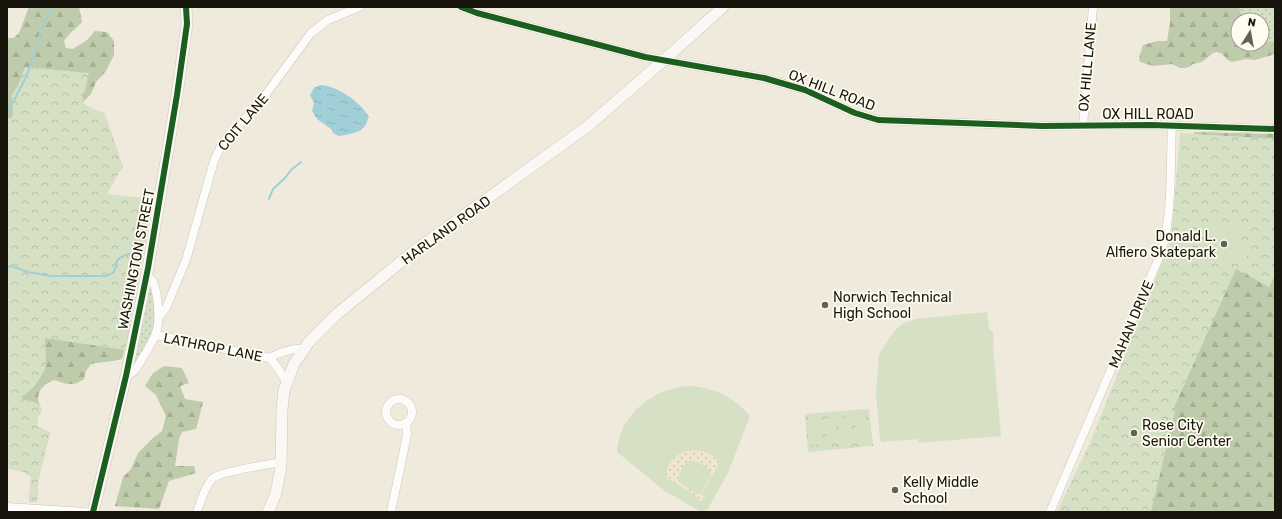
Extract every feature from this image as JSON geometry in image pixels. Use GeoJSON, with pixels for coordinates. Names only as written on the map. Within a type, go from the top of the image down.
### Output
{"type":"FeatureCollection","features":[{"type":"Feature","properties":{"kind":"main road","name":"WASHINGTON STREET"},"geometry":{"type":"LineString","coordinates":[[93,512],[126,376],[147,276],[177,95],[187,24],[186,7]]}},
{"type":"Feature","properties":{"kind":"main road","name":"HARLAND ROAD"},"geometry":{"type":"LineString","coordinates":[[268,512],[278,486],[282,462],[283,402],[287,382],[294,364],[303,349],[325,324],[398,264],[588,126],[723,7]]}},
{"type":"Feature","properties":{"kind":"street","name":"COIT LANE"},"geometry":{"type":"LineString","coordinates":[[159,317],[166,308],[186,260],[214,160],[221,145],[258,105],[302,45],[315,30],[328,20],[359,7]]}},
{"type":"Feature","properties":{"kind":"street","name":"OX HILL ROAD"},"geometry":{"type":"LineString","coordinates":[[461,7],[477,13],[623,51],[757,77],[792,86],[878,120],[994,125],[1172,125],[1275,129]]}},
{"type":"Feature","properties":{"kind":"street","name":"OX HILL LANE"},"geometry":{"type":"LineString","coordinates":[[1082,126],[1093,7]]}},
{"type":"Feature","properties":{"kind":"street","name":"MAHAN DRIVE"},"geometry":{"type":"LineString","coordinates":[[1050,512],[1165,241],[1168,217],[1172,125]]}},
{"type":"Feature","properties":{"kind":"street","name":"LATHROP LANE"},"geometry":{"type":"LineString","coordinates":[[126,376],[134,372],[156,335],[159,317],[154,283],[147,276]]}},
{"type":"Feature","properties":{"kind":"street","name":"LATHROP LANE"},"geometry":{"type":"LineString","coordinates":[[156,335],[269,358],[277,366],[282,377],[287,382]]}},
{"type":"Feature","properties":{"kind":"street","name":"LATHROP LANE"},"geometry":{"type":"LineString","coordinates":[[269,358],[292,349],[303,349]]}},
{"type":"Feature","properties":{"kind":"street"},"geometry":{"type":"LineString","coordinates":[[391,512],[407,435],[406,423]]}},
{"type":"Feature","properties":{"kind":"street"},"geometry":{"type":"LineString","coordinates":[[197,512],[210,482],[214,477],[282,462]]}},
{"type":"Feature","properties":{"kind":"street"},"geometry":{"type":"LineString","coordinates":[[7,507],[85,512]]}},
{"type":"Feature","properties":{"kind":"green space"},"geometry":{"type":"Polygon","coordinates":[[[29,7],[79,7],[82,22],[64,41],[66,48],[73,49],[87,40],[95,31],[107,32],[114,41],[114,55],[106,71],[96,82],[91,94],[82,103],[7,128],[7,38],[14,38],[19,33],[29,7]]]}},
{"type":"Feature","properties":{"kind":"green space"},"geometry":{"type":"Polygon","coordinates":[[[1168,7],[1239,7],[1241,12],[1230,12],[1230,52],[1270,52],[1270,42],[1275,41],[1275,54],[1255,60],[1246,59],[1232,62],[1217,52],[1213,53],[1202,62],[1185,68],[1180,68],[1172,64],[1153,66],[1140,62],[1139,58],[1143,45],[1157,41],[1167,41],[1170,23],[1170,9],[1168,7]]]}},
{"type":"Feature","properties":{"kind":"green space"},"geometry":{"type":"Polygon","coordinates":[[[1239,7],[1275,7],[1275,41],[1270,42],[1270,12],[1241,12],[1239,7]]]}},
{"type":"Feature","properties":{"kind":"green space"},"geometry":{"type":"Polygon","coordinates":[[[25,67],[89,73],[82,103],[105,114],[123,166],[107,194],[153,199],[125,350],[45,338],[45,369],[34,386],[20,397],[39,404],[42,410],[38,416],[37,426],[50,433],[38,480],[37,502],[29,502],[31,477],[24,472],[7,468],[7,119],[11,118],[13,115],[12,95],[19,83],[25,67]]]}},
{"type":"Feature","properties":{"kind":"green space"},"geometry":{"type":"Polygon","coordinates":[[[1194,132],[1275,134],[1275,512],[1137,512],[1194,132]]]}},
{"type":"Feature","properties":{"kind":"green space"},"geometry":{"type":"Polygon","coordinates":[[[1180,133],[1275,139],[1275,275],[1269,287],[1236,269],[1173,410],[1175,411],[1151,512],[1057,512],[1092,438],[1171,240],[1180,133]]]}},
{"type":"Feature","properties":{"kind":"green space","name":"Donald L. Alfiero Skatepark"},"geometry":{"type":"Polygon","coordinates":[[[1226,223],[1240,228],[1239,235],[1236,236],[1237,243],[1244,245],[1248,255],[1244,259],[1230,259],[1222,265],[1213,257],[1213,251],[1207,232],[1211,226],[1226,223]]]}},
{"type":"Feature","properties":{"kind":"green space"},"geometry":{"type":"Polygon","coordinates":[[[150,284],[153,286],[156,325],[141,357],[131,368],[150,284]]]}},
{"type":"Feature","properties":{"kind":"green space"},"geometry":{"type":"Polygon","coordinates":[[[987,312],[989,329],[993,333],[1001,436],[918,443],[918,439],[882,442],[880,440],[876,394],[879,355],[894,331],[904,323],[915,319],[987,312]]]}},
{"type":"Feature","properties":{"kind":"green space"},"geometry":{"type":"Polygon","coordinates":[[[132,319],[122,359],[91,364],[86,371],[84,379],[80,382],[69,384],[54,380],[45,385],[39,392],[38,400],[42,410],[38,416],[37,426],[50,433],[38,480],[37,502],[29,502],[31,477],[24,472],[7,468],[7,396],[24,395],[33,387],[45,369],[45,337],[132,319]]]}},
{"type":"Feature","properties":{"kind":"green space"},"geometry":{"type":"Polygon","coordinates":[[[164,366],[182,368],[189,383],[180,386],[185,399],[203,402],[196,429],[182,432],[179,439],[175,466],[194,466],[196,473],[169,481],[159,509],[115,506],[123,477],[131,469],[138,453],[162,431],[166,416],[156,395],[145,386],[153,373],[164,366]]]}},
{"type":"Feature","properties":{"kind":"green space"},"geometry":{"type":"Polygon","coordinates":[[[689,386],[707,388],[730,398],[750,416],[727,475],[707,510],[701,512],[665,491],[617,452],[619,438],[631,415],[651,398],[675,388],[689,386]],[[690,450],[681,453],[670,462],[666,476],[668,479],[696,495],[696,499],[701,501],[704,497],[702,494],[719,463],[710,454],[702,451],[690,450]]]}},
{"type":"Feature","properties":{"kind":"green space"},"geometry":{"type":"Polygon","coordinates":[[[869,409],[873,446],[808,452],[805,414],[869,409]]]}},
{"type":"Feature","properties":{"kind":"green space"},"geometry":{"type":"Polygon","coordinates":[[[866,416],[869,440],[857,441],[855,417],[866,416]]]}},
{"type":"Feature","properties":{"kind":"green space"},"geometry":{"type":"Polygon","coordinates":[[[851,417],[853,442],[842,443],[840,418],[851,417]]]}},
{"type":"Feature","properties":{"kind":"green space"},"geometry":{"type":"Polygon","coordinates":[[[836,418],[838,443],[827,444],[825,419],[836,418]]]}},
{"type":"Feature","properties":{"kind":"green space"},"geometry":{"type":"Polygon","coordinates":[[[821,420],[823,444],[812,445],[809,421],[821,420]]]}},
{"type":"Feature","properties":{"kind":"green space"},"geometry":{"type":"Polygon","coordinates":[[[690,460],[702,464],[711,472],[710,478],[701,493],[697,494],[678,481],[682,469],[690,460]]]}},
{"type":"Feature","properties":{"kind":"sand"},"geometry":{"type":"Polygon","coordinates":[[[690,450],[706,452],[713,456],[719,463],[702,493],[704,499],[701,501],[697,500],[696,495],[668,479],[666,476],[670,462],[681,453],[690,450]],[[690,460],[679,476],[697,494],[701,493],[711,472],[702,464],[690,460]]]}},
{"type":"Feature","properties":{"kind":"water"},"geometry":{"type":"Polygon","coordinates":[[[320,85],[333,88],[348,95],[365,111],[369,117],[365,126],[360,131],[339,136],[333,133],[331,129],[317,119],[312,111],[314,103],[310,95],[314,88],[320,85]]]}},
{"type":"Feature","properties":{"kind":"waterway"},"geometry":{"type":"LineString","coordinates":[[7,114],[27,75],[42,28],[52,7]]}},
{"type":"Feature","properties":{"kind":"waterway"},"geometry":{"type":"LineString","coordinates":[[269,199],[273,189],[301,162]]}},
{"type":"Feature","properties":{"kind":"waterway"},"geometry":{"type":"LineString","coordinates":[[7,267],[11,266],[28,272],[51,276],[107,276],[114,272],[119,259],[129,254],[143,252]]}},
{"type":"Feature","properties":{"kind":"waterway"},"geometry":{"type":"LineString","coordinates":[[443,512],[449,512]]}},
{"type":"Feature","properties":{"kind":"cycle path"},"geometry":{"type":"LineString","coordinates":[[93,512],[126,376],[148,268],[177,95],[187,24],[186,7]]}},
{"type":"Feature","properties":{"kind":"cycle path"},"geometry":{"type":"LineString","coordinates":[[461,7],[477,13],[645,57],[764,78],[805,90],[855,113],[878,120],[1042,126],[1151,125],[1275,129]]}},
{"type":"Feature","properties":{"kind":"place","name":"Donald L. Alfiero Skatepark"},"geometry":{"type":"Point","coordinates":[1224,244]}},
{"type":"Feature","properties":{"kind":"place","name":"Norwich Technical High School"},"geometry":{"type":"Point","coordinates":[825,305]}},
{"type":"Feature","properties":{"kind":"place","name":"Rose City Senior Center"},"geometry":{"type":"Point","coordinates":[1134,433]}},
{"type":"Feature","properties":{"kind":"place","name":"Kelly Middle School"},"geometry":{"type":"Point","coordinates":[895,490]}}]}
